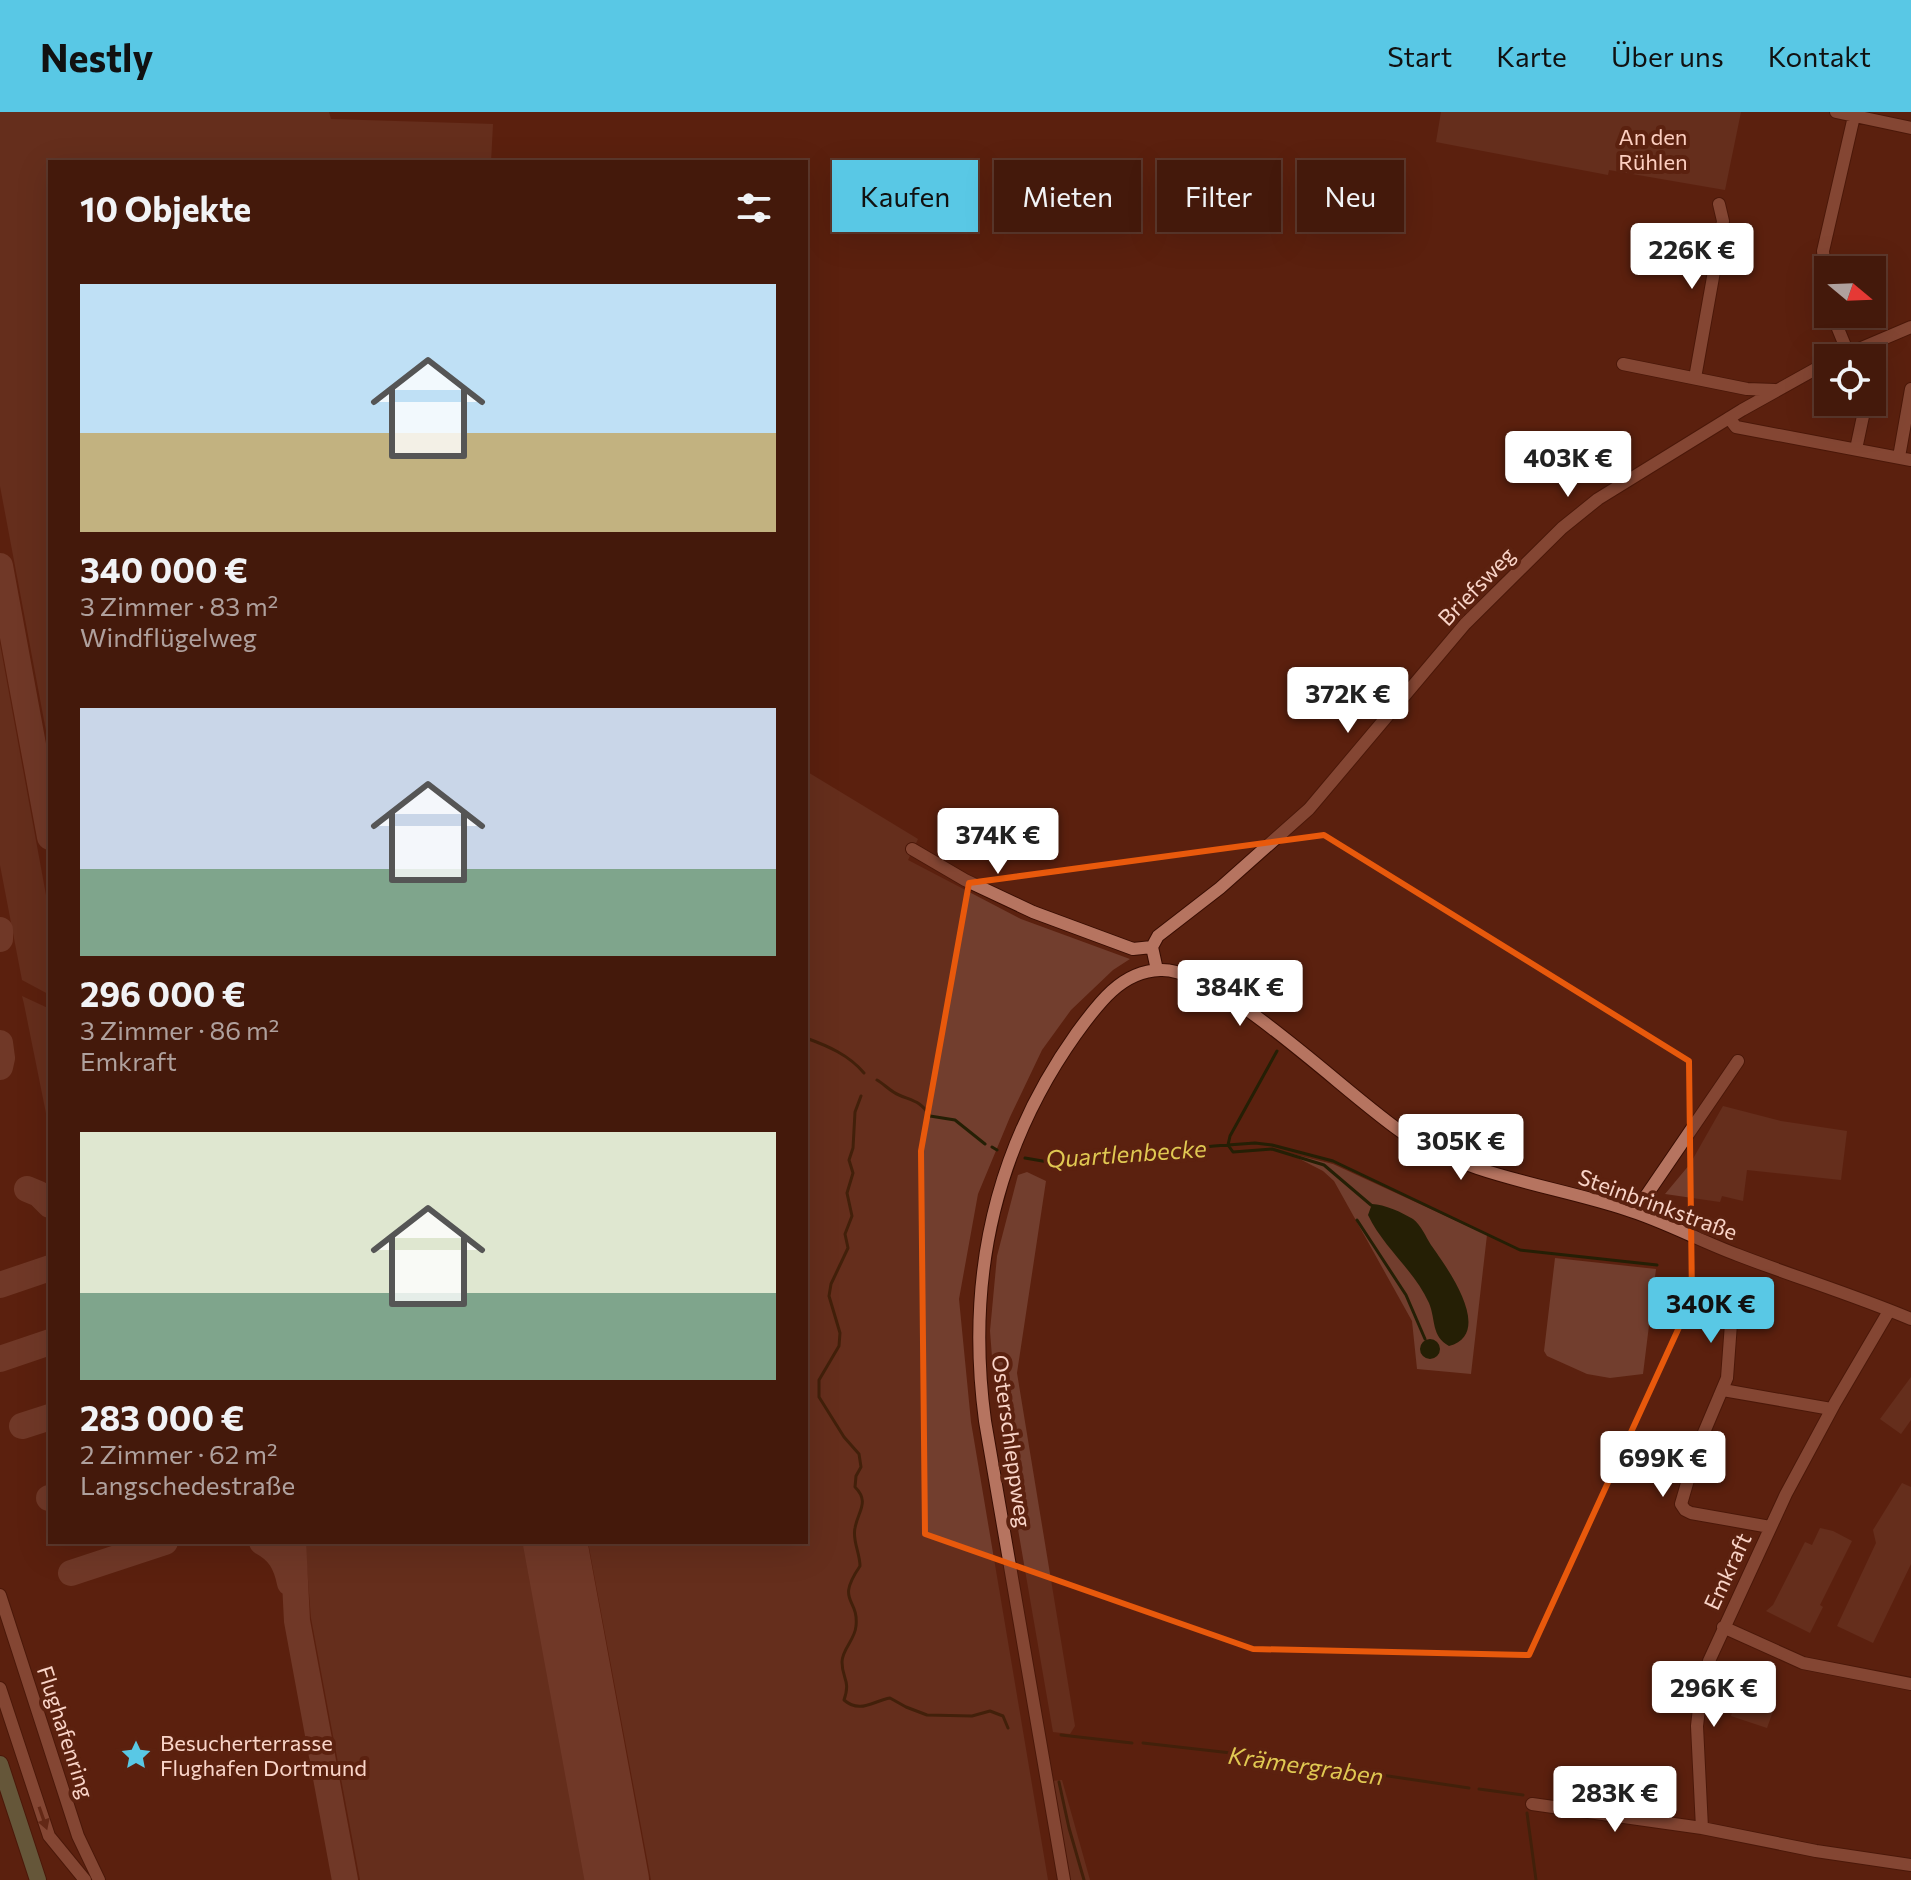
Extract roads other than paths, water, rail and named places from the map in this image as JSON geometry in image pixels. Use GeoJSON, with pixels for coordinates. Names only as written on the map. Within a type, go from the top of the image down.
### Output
{"type":"FeatureCollection","features":[{"type":"Feature","properties":{"kind":"main road"},"geometry":{"type":"LineString","coordinates":[[0,1764],[38,1880]]}},
{"type":"Feature","properties":{"kind":"street"},"geometry":{"type":"LineString","coordinates":[[1836,112],[1911,128]]}},
{"type":"Feature","properties":{"kind":"street"},"geometry":{"type":"LineString","coordinates":[[1824,256],[1855,114]]}},
{"type":"Feature","properties":{"kind":"street"},"geometry":{"type":"LineString","coordinates":[[1695,378],[1723,221],[1719,204]]}},
{"type":"Feature","properties":{"kind":"street"},"geometry":{"type":"LineString","coordinates":[[1871,344],[1911,327]]}},
{"type":"Feature","properties":{"kind":"street"},"geometry":{"type":"LineString","coordinates":[[1623,364],[1731,386],[1778,390]]}},
{"type":"Feature","properties":{"kind":"street","name":"Briefsweg"},"geometry":{"type":"LineString","coordinates":[[1152,947],[1158,936],[1220,888],[1309,809],[1465,624],[1562,528],[1598,499],[1742,410],[1814,370]]}},
{"type":"Feature","properties":{"kind":"street"},"geometry":{"type":"LineString","coordinates":[[1731,386],[1741,397],[1742,410]]}},
{"type":"Feature","properties":{"kind":"street"},"geometry":{"type":"LineString","coordinates":[[1729,418],[1736,427],[1905,458],[1911,390]]}},
{"type":"Feature","properties":{"kind":"street"},"geometry":{"type":"LineString","coordinates":[[1856,449],[1863,416]]}},
{"type":"Feature","properties":{"kind":"street"},"geometry":{"type":"LineString","coordinates":[[912,849],[999,897],[1044,916],[1133,949],[1152,947],[1157,970]]}},
{"type":"Feature","properties":{"kind":"street","name":"Steinbrinkstraße"},"geometry":{"type":"LineString","coordinates":[[1157,970],[1186,974],[1217,990],[1403,1133],[1446,1158],[1635,1212],[1723,1249],[1911,1319]]}},
{"type":"Feature","properties":{"kind":"street","name":"Osterschleppweg"},"geometry":{"type":"LineString","coordinates":[[1064,1880],[982,1397],[978,1334],[982,1271],[999,1188],[1018,1136],[1043,1084],[1088,1017],[1106,996],[1131,977],[1157,970]]}},
{"type":"Feature","properties":{"kind":"street"},"geometry":{"type":"LineString","coordinates":[[1635,1212],[1738,1061]]}},
{"type":"Feature","properties":{"kind":"street"},"geometry":{"type":"LineString","coordinates":[[1727,1299],[1732,1310],[1727,1378],[1697,1449],[1681,1504],[1691,1513],[1770,1527]]}},
{"type":"Feature","properties":{"kind":"street","name":"Emkraft"},"geometry":{"type":"LineString","coordinates":[[1702,1828],[1696,1748],[1704,1675],[1770,1527],[1831,1409],[1889,1311]]}},
{"type":"Feature","properties":{"kind":"street"},"geometry":{"type":"LineString","coordinates":[[1723,1390],[1831,1409]]}},
{"type":"Feature","properties":{"kind":"street","name":"Flughafenring"},"geometry":{"type":"LineString","coordinates":[[0,1595],[78,1836],[99,1880]]}},
{"type":"Feature","properties":{"kind":"street"},"geometry":{"type":"LineString","coordinates":[[1723,1627],[1803,1663],[1911,1684]]}},
{"type":"Feature","properties":{"kind":"street"},"geometry":{"type":"LineString","coordinates":[[0,1688],[49,1836],[85,1880]]}},
{"type":"Feature","properties":{"kind":"street"},"geometry":{"type":"LineString","coordinates":[[1532,1804],[1702,1828],[1816,1851],[1911,1865]]}},
{"type":"Feature","properties":{"kind":"waterway","name":"Quartlenbecke"},"geometry":{"type":"LineString","coordinates":[[808,1039],[838,1052],[864,1073]]}},
{"type":"Feature","properties":{"kind":"waterway","name":"Quartlenbecke"},"geometry":{"type":"LineString","coordinates":[[1277,1051],[1228,1145],[1233,1152],[1272,1149],[1324,1165],[1371,1205]]}},
{"type":"Feature","properties":{"kind":"waterway","name":"Quartlenbecke"},"geometry":{"type":"LineString","coordinates":[[877,1080],[896,1094],[920,1104],[930,1116],[955,1120],[985,1144]]}},
{"type":"Feature","properties":{"kind":"waterway"},"geometry":{"type":"LineString","coordinates":[[861,1096],[855,1112],[853,1148],[849,1160],[853,1173],[847,1193],[852,1216],[845,1234],[848,1248],[831,1284],[829,1296],[840,1333],[839,1346],[819,1380],[819,1397],[844,1437],[859,1454],[861,1467],[855,1487],[862,1497],[862,1507],[854,1533],[860,1566],[849,1587],[856,1626],[843,1657],[847,1688],[844,1700],[861,1706],[890,1698],[927,1715],[972,1716],[990,1711],[1003,1716],[1008,1728]]}},
{"type":"Feature","properties":{"kind":"waterway","name":"Quartlenbecke"},"geometry":{"type":"LineString","coordinates":[[1025,1158],[1054,1163],[1214,1146],[1272,1145],[1333,1161],[1520,1250],[1657,1265]]}},
{"type":"Feature","properties":{"kind":"waterway","name":"Quartlenbecke"},"geometry":{"type":"LineString","coordinates":[[992,1147],[997,1150]]}},
{"type":"Feature","properties":{"kind":"waterway"},"geometry":{"type":"LineString","coordinates":[[1357,1220],[1406,1295],[1425,1339]]}},
{"type":"Feature","properties":{"kind":"waterway","name":"Krämergraben"},"geometry":{"type":"LineString","coordinates":[[1061,1735],[1132,1743]]}},
{"type":"Feature","properties":{"kind":"waterway","name":"Krämergraben"},"geometry":{"type":"LineString","coordinates":[[1143,1743],[1469,1788]]}},
{"type":"Feature","properties":{"kind":"waterway"},"geometry":{"type":"LineString","coordinates":[[1059,1782],[1084,1880]]}},
{"type":"Feature","properties":{"kind":"waterway","name":"Krämergraben"},"geometry":{"type":"LineString","coordinates":[[1479,1789],[1523,1795]]}},
{"type":"Feature","properties":{"kind":"waterway","name":"Krämergraben"},"geometry":{"type":"LineString","coordinates":[[1527,1813],[1536,1880]]}},
{"type":"Feature","properties":{"kind":"place","name":"Besucherterrasse Flughafen Dortmund"},"geometry":{"type":"Point","coordinates":[136,1755]}},
{"type":"Feature","properties":{"kind":"park label","name":"An den Rühlen"},"geometry":{"type":"Point","coordinates":[1653,148]}}]}
